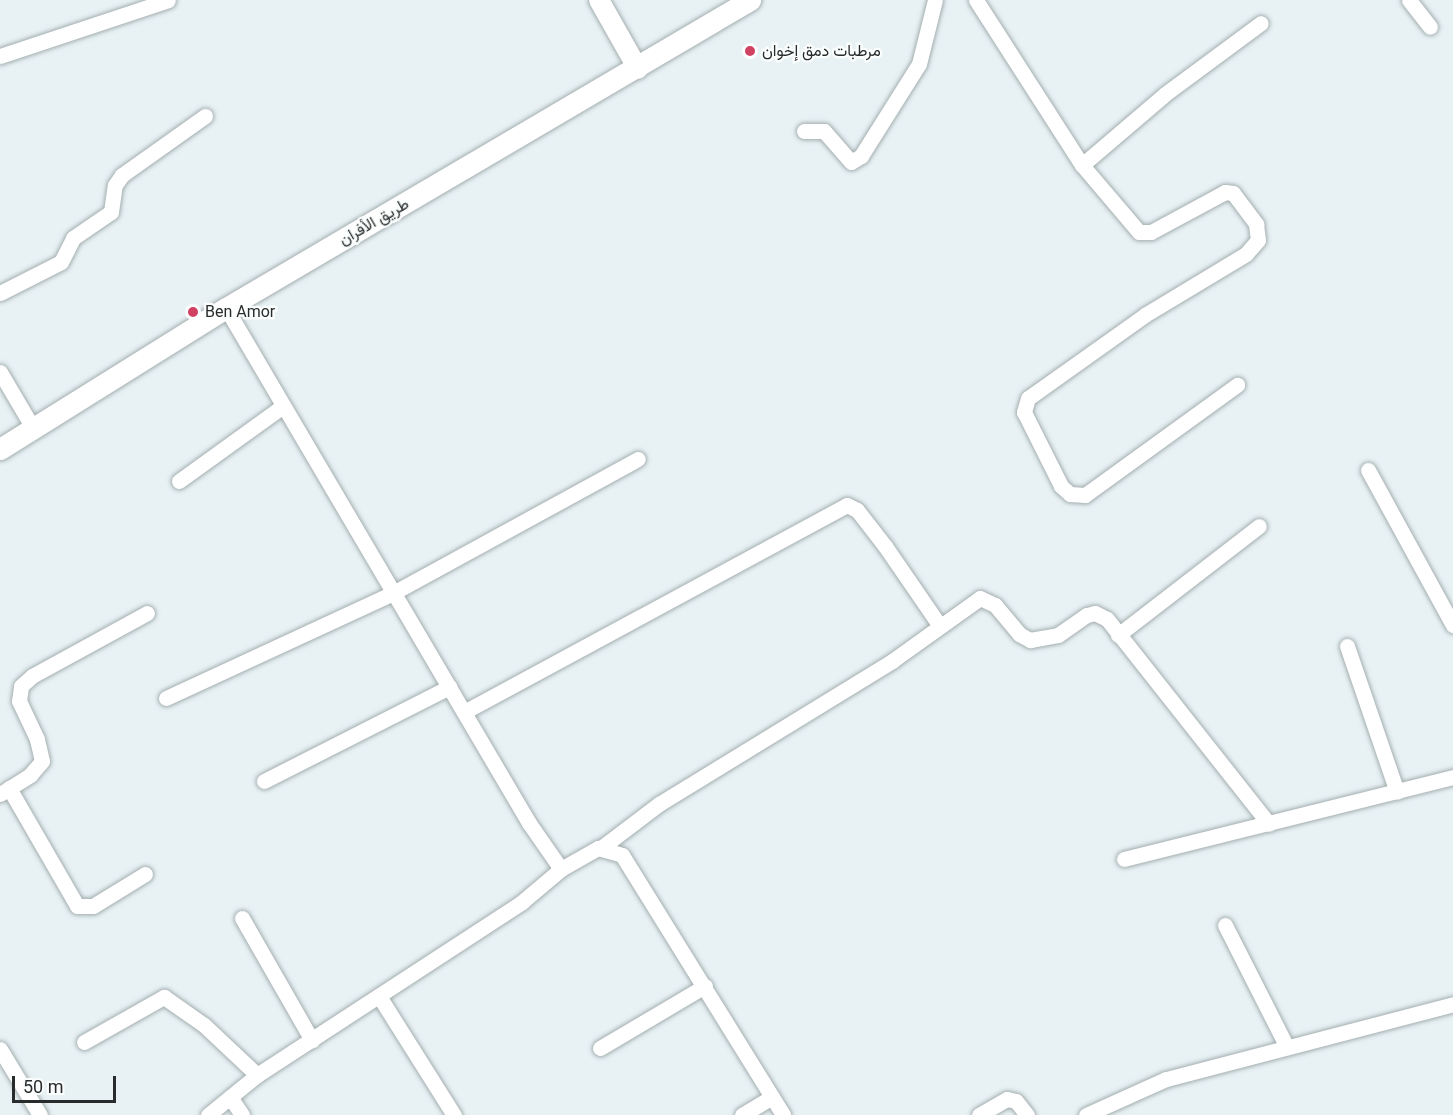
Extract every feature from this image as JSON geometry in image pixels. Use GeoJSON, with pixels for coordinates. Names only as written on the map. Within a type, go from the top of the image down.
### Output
{"type":"FeatureCollection","features":[{"type":"Feature","properties":{"kind":"main road","name":"طريق الأفران"},"geometry":{"type":"LineString","coordinates":[[0,449],[226,308],[638,69],[750,0]]}},
{"type":"Feature","properties":{"kind":"street"},"geometry":{"type":"LineString","coordinates":[[0,56],[168,0]]}},
{"type":"Feature","properties":{"kind":"street"},"geometry":{"type":"LineString","coordinates":[[599,0],[638,69]]}},
{"type":"Feature","properties":{"kind":"street"},"geometry":{"type":"LineString","coordinates":[[804,130],[824,131],[851,162],[861,156],[919,64],[935,0]]}},
{"type":"Feature","properties":{"kind":"street"},"geometry":{"type":"LineString","coordinates":[[976,0],[1082,165],[1139,232],[1151,232],[1225,192],[1233,193],[1256,224],[1258,240],[1246,255],[1145,315],[1028,398],[1024,412],[1061,486],[1070,494],[1084,495],[1237,385]]}},
{"type":"Feature","properties":{"kind":"street"},"geometry":{"type":"LineString","coordinates":[[1409,0],[1430,27]]}},
{"type":"Feature","properties":{"kind":"street"},"geometry":{"type":"LineString","coordinates":[[1082,165],[1165,94],[1261,23]]}},
{"type":"Feature","properties":{"kind":"street"},"geometry":{"type":"LineString","coordinates":[[0,293],[61,262],[73,238],[111,212],[116,185],[122,175],[205,116]]}},
{"type":"Feature","properties":{"kind":"street"},"geometry":{"type":"LineString","coordinates":[[226,308],[529,824],[561,869]]}},
{"type":"Feature","properties":{"kind":"street"},"geometry":{"type":"LineString","coordinates":[[0,372],[33,428]]}},
{"type":"Feature","properties":{"kind":"street"},"geometry":{"type":"LineString","coordinates":[[179,481],[283,406]]}},
{"type":"Feature","properties":{"kind":"street"},"geometry":{"type":"LineString","coordinates":[[165,698],[393,593],[638,459]]}},
{"type":"Feature","properties":{"kind":"street"},"geometry":{"type":"LineString","coordinates":[[1368,470],[1453,625]]}},
{"type":"Feature","properties":{"kind":"street"},"geometry":{"type":"LineString","coordinates":[[464,712],[847,505],[857,510],[885,546],[940,626]]}},
{"type":"Feature","properties":{"kind":"street"},"geometry":{"type":"LineString","coordinates":[[1118,635],[1259,526]]}},
{"type":"Feature","properties":{"kind":"street"},"geometry":{"type":"LineString","coordinates":[[208,1115],[257,1075],[522,902],[561,869],[601,849],[659,804],[892,661],[974,601],[985,598],[1030,640],[1058,635],[1095,614],[1107,620],[1269,824]]}},
{"type":"Feature","properties":{"kind":"street"},"geometry":{"type":"LineString","coordinates":[[145,874],[93,906],[77,906],[5,791],[30,775],[42,761],[38,739],[18,701],[21,686],[32,676],[147,613]]}},
{"type":"Feature","properties":{"kind":"street"},"geometry":{"type":"LineString","coordinates":[[1347,646],[1397,792]]}},
{"type":"Feature","properties":{"kind":"street"},"geometry":{"type":"LineString","coordinates":[[264,781],[449,687]]}},
{"type":"Feature","properties":{"kind":"street"},"geometry":{"type":"LineString","coordinates":[[1124,859],[1453,777]]}},
{"type":"Feature","properties":{"kind":"street"},"geometry":{"type":"LineString","coordinates":[[601,849],[622,855],[634,870],[783,1115]]}},
{"type":"Feature","properties":{"kind":"street"},"geometry":{"type":"LineString","coordinates":[[242,918],[312,1040]]}},
{"type":"Feature","properties":{"kind":"street"},"geometry":{"type":"LineString","coordinates":[[1225,925],[1287,1047]]}},
{"type":"Feature","properties":{"kind":"street"},"geometry":{"type":"LineString","coordinates":[[600,1048],[705,986]]}},
{"type":"Feature","properties":{"kind":"street"},"geometry":{"type":"LineString","coordinates":[[379,996],[454,1115]]}},
{"type":"Feature","properties":{"kind":"street"},"geometry":{"type":"LineString","coordinates":[[84,1042],[164,997],[204,1025],[257,1075]]}},
{"type":"Feature","properties":{"kind":"street"},"geometry":{"type":"LineString","coordinates":[[1086,1115],[1166,1079],[1453,1004]]}},
{"type":"Feature","properties":{"kind":"street"},"geometry":{"type":"LineString","coordinates":[[0,1049],[38,1114]]}},
{"type":"Feature","properties":{"kind":"street"},"geometry":{"type":"LineString","coordinates":[[230,1097],[242,1115]]}},
{"type":"Feature","properties":{"kind":"street"},"geometry":{"type":"LineString","coordinates":[[742,1115],[772,1097]]}},
{"type":"Feature","properties":{"kind":"street"},"geometry":{"type":"LineString","coordinates":[[979,1115],[1007,1099],[1016,1101],[1027,1115]]}},
{"type":"Feature","properties":{"kind":"place","name":"مرطبات دمق إخوان"},"geometry":{"type":"Point","coordinates":[750,51]}},
{"type":"Feature","properties":{"kind":"place","name":"Ben Amor"},"geometry":{"type":"Point","coordinates":[193,312]}}]}
